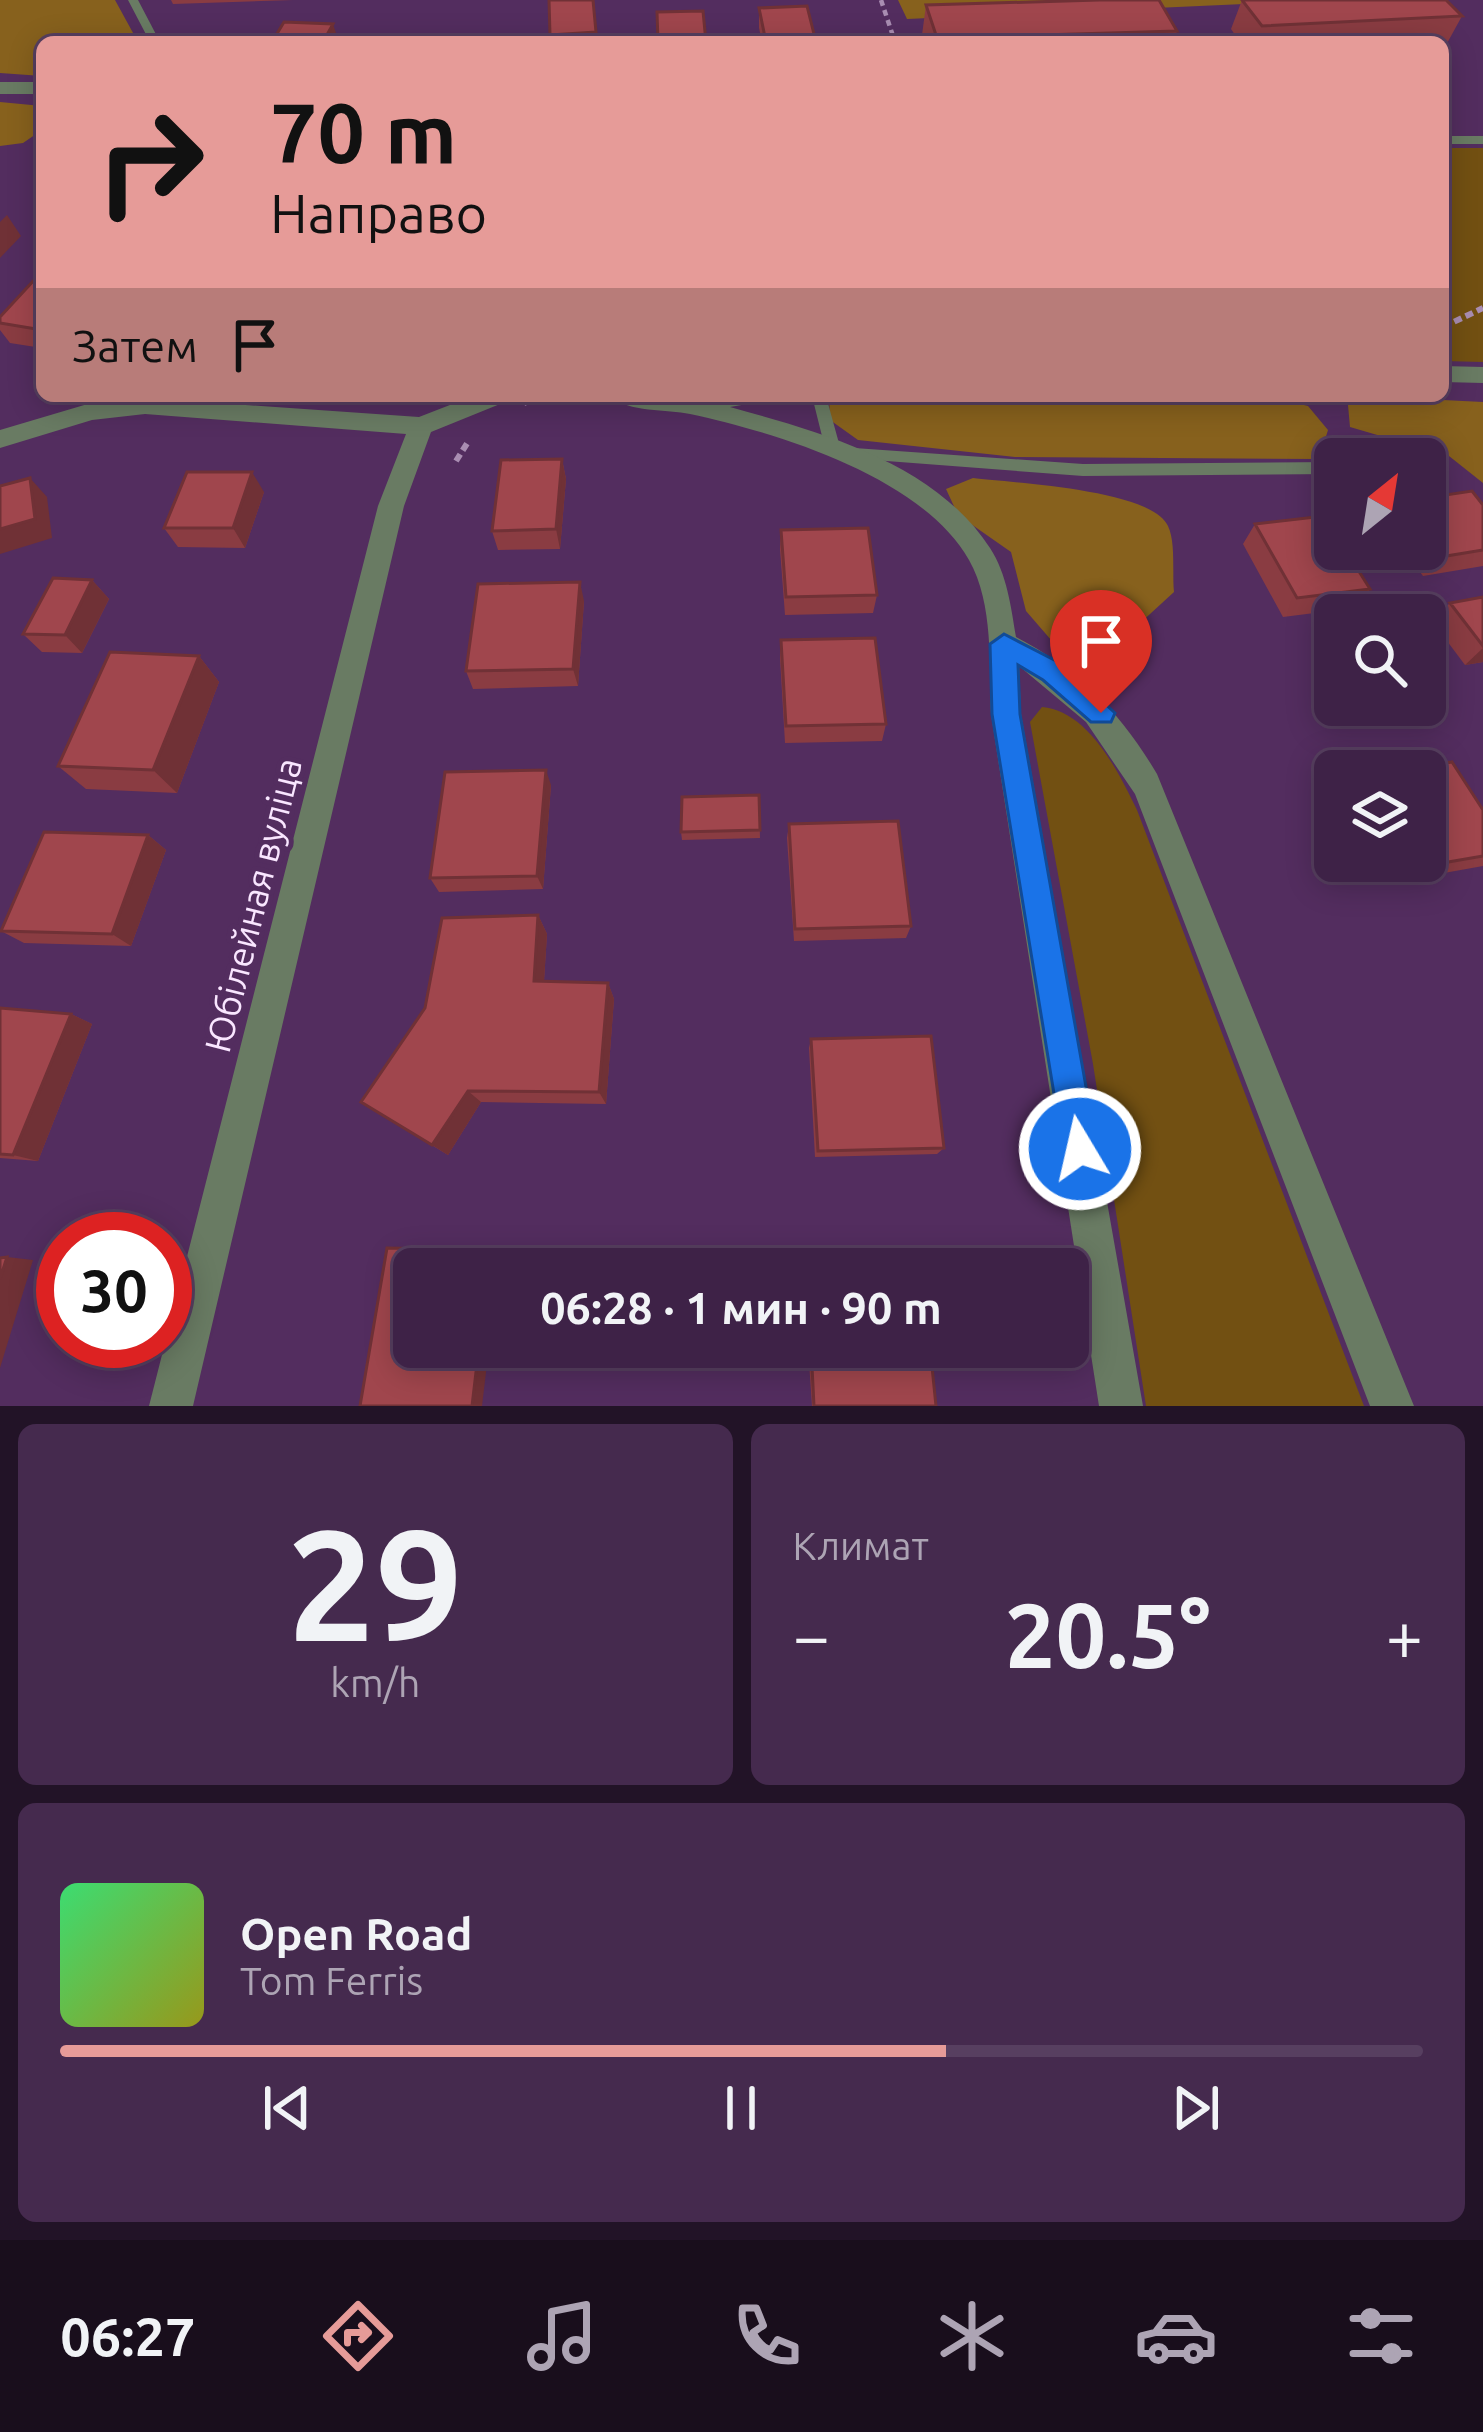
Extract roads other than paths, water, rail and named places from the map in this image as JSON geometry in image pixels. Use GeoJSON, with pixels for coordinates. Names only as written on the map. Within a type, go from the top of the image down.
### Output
{"type":"FeatureCollection","features":[{"type":"Feature","properties":{"kind":"street"},"geometry":{"type":"LineString","coordinates":[[0,88],[36,88]]}},
{"type":"Feature","properties":{"kind":"street"},"geometry":{"type":"LineString","coordinates":[[1449,374],[1483,375]]}},
{"type":"Feature","properties":{"kind":"street"},"geometry":{"type":"LineString","coordinates":[[0,439],[92,412],[145,406],[422,425],[481,402]]}},
{"type":"Feature","properties":{"kind":"street"},"geometry":{"type":"LineString","coordinates":[[666,402],[755,422],[834,452],[919,495],[964,534],[988,576],[1004,644],[1006,714],[1121,1406]]}},
{"type":"Feature","properties":{"kind":"street"},"geometry":{"type":"LineString","coordinates":[[687,405],[708,402]]}},
{"type":"Feature","properties":{"kind":"street","name":"Юбілейная вуліца"},"geometry":{"type":"LineString","coordinates":[[171,1406],[392,506],[422,425]]}},
{"type":"Feature","properties":{"kind":"street"},"geometry":{"type":"LineString","coordinates":[[1004,644],[1078,691],[1123,741],[1142,773],[1392,1406]]}},
{"type":"Feature","properties":{"kind":"lane"},"geometry":{"type":"LineString","coordinates":[[133,0],[152,36]]}},
{"type":"Feature","properties":{"kind":"lane"},"geometry":{"type":"LineString","coordinates":[[1449,140],[1483,140]]}},
{"type":"Feature","properties":{"kind":"lane"},"geometry":{"type":"LineString","coordinates":[[821,402],[834,452],[1083,470],[1314,468]]}}]}
